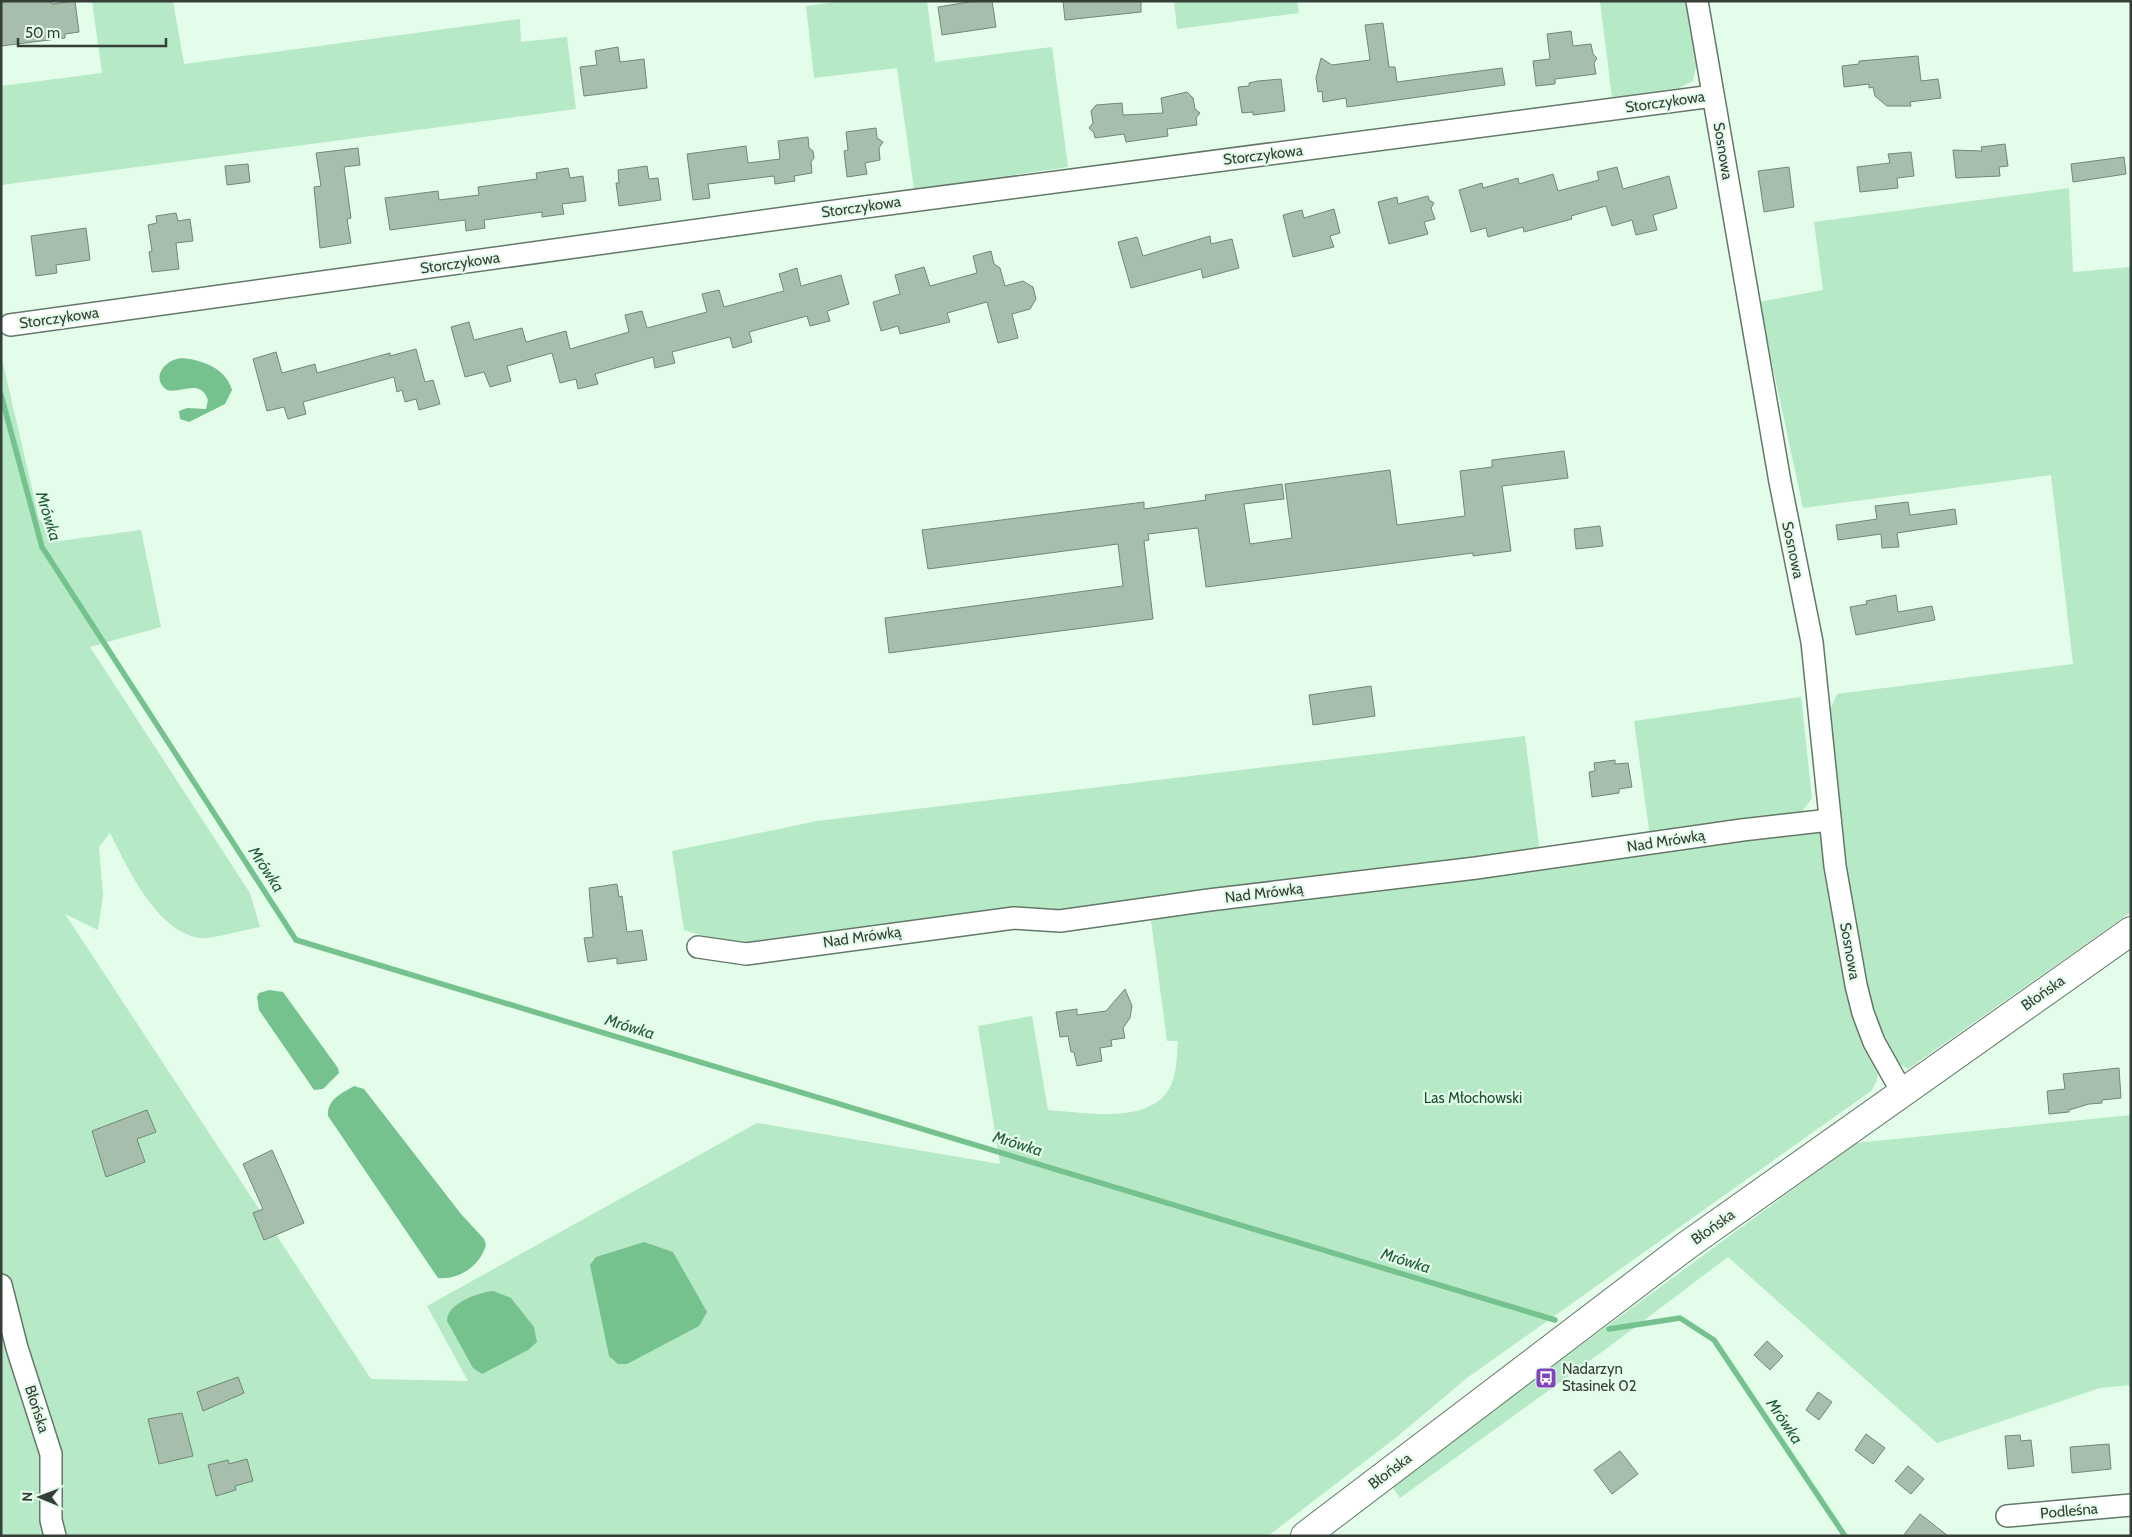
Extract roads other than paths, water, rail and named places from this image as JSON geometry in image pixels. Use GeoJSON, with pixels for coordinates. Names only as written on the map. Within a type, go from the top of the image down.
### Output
{"type":"FeatureCollection","features":[{"type":"Feature","properties":{"kind":"main road","name":"Błońska"},"geometry":{"type":"LineString","coordinates":[[1305,1536],[1686,1246],[2131,931]]}},
{"type":"Feature","properties":{"kind":"street","name":"Sosnowa"},"geometry":{"type":"LineString","coordinates":[[1697,1],[1780,482],[1812,642],[1835,866],[1863,1012],[1874,1042],[1902,1092]]}},
{"type":"Feature","properties":{"kind":"street","name":"Storczykowa"},"geometry":{"type":"LineString","coordinates":[[10,325],[865,207],[1713,96]]}},
{"type":"Feature","properties":{"kind":"street","name":"Nad Mrówką"},"geometry":{"type":"LineString","coordinates":[[698,947],[746,954],[1014,918],[1060,921],[1219,898],[1476,868],[1742,830],[1830,820]]}},
{"type":"Feature","properties":{"kind":"street","name":"Błońska"},"geometry":{"type":"LineString","coordinates":[[1,1285],[17,1348],[51,1454],[51,1520],[54,1536]]}},
{"type":"Feature","properties":{"kind":"street","name":"Podleśna"},"geometry":{"type":"LineString","coordinates":[[2006,1516],[2131,1505]]}},
{"type":"Feature","properties":{"kind":"waterway","name":"Mrówka"},"geometry":{"type":"LineString","coordinates":[[1,395],[42,547],[296,940],[1555,1320]]}},
{"type":"Feature","properties":{"kind":"waterway","name":"Mrówka"},"geometry":{"type":"LineString","coordinates":[[1609,1329],[1680,1318],[1714,1340],[1845,1536]]}},
{"type":"Feature","properties":{"kind":"place","name":"Nadarzyn Stasinek 02"},"geometry":{"type":"Point","coordinates":[1546,1378]}},
{"type":"Feature","properties":{"kind":"park label","name":"Las Młochowski"},"geometry":{"type":"Point","coordinates":[1473,1098]}}]}
